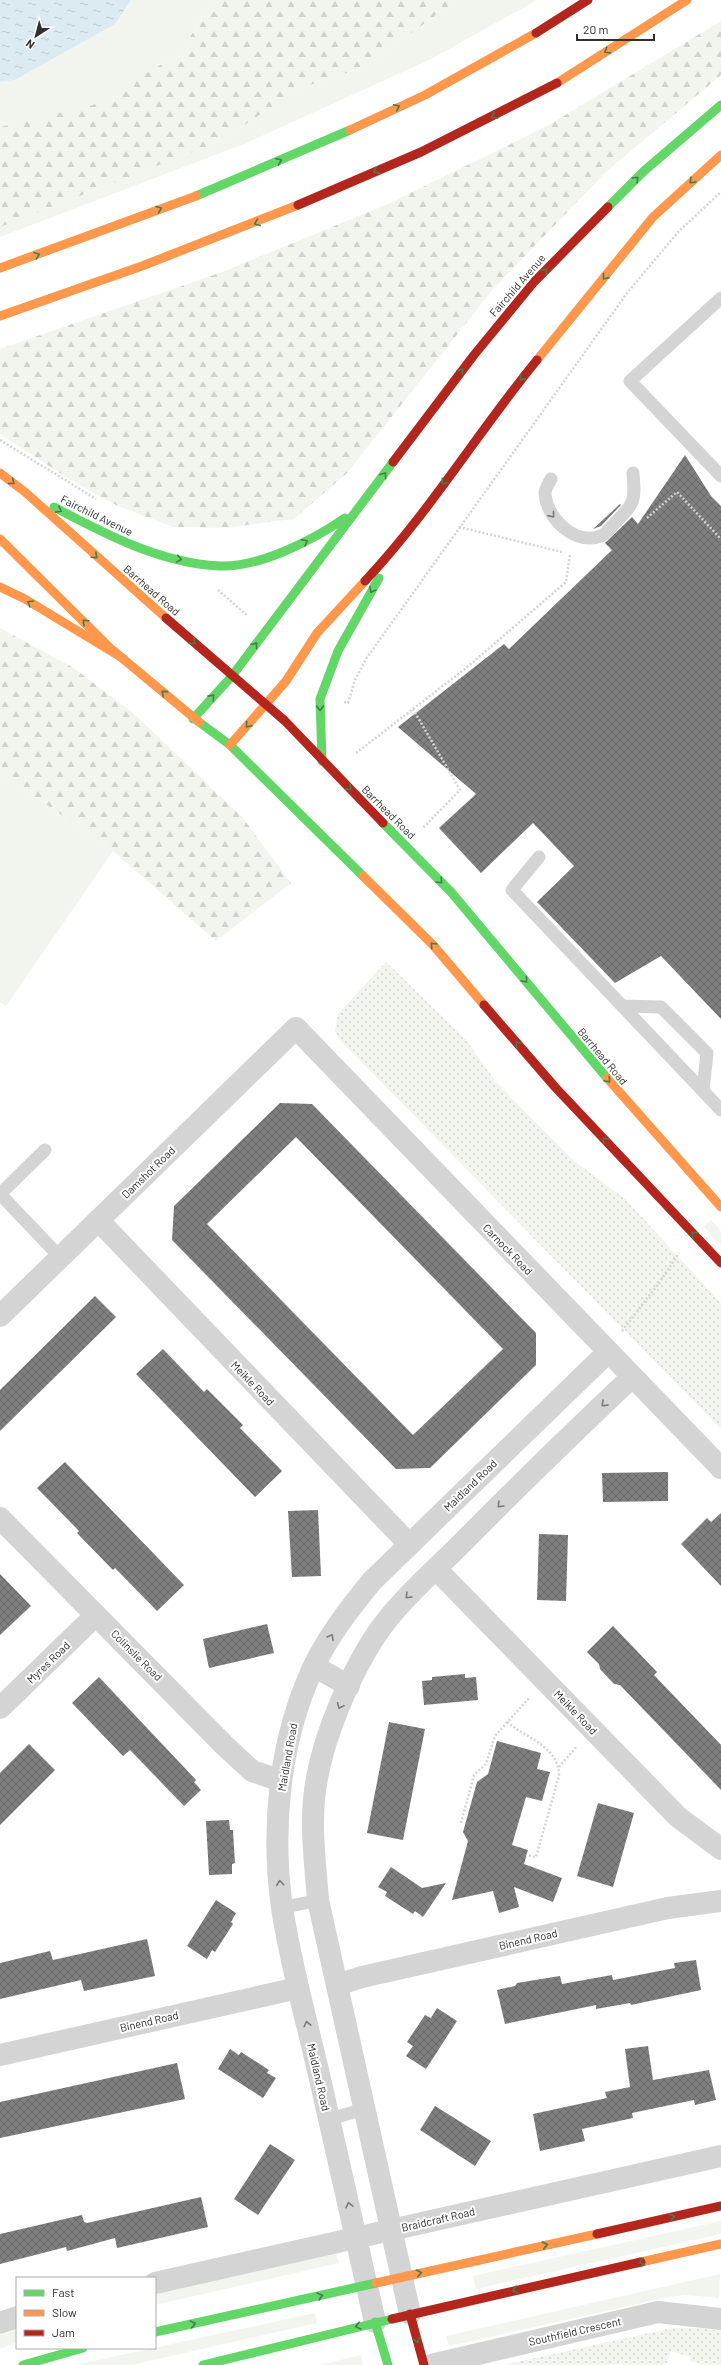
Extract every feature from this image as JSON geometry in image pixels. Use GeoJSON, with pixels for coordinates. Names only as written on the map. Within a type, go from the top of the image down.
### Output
{"type":"FeatureCollection","features":[{"type":"Feature","properties":{"kind":"main road"},"geometry":{"type":"LineString","coordinates":[[0,268],[233,181],[336,136],[482,64],[588,0]]}},
{"type":"Feature","properties":{"kind":"main road"},"geometry":{"type":"LineString","coordinates":[[0,316],[258,222],[417,153],[557,83],[687,0]]}},
{"type":"Feature","properties":{"kind":"main road","name":"Fairchild Avenue"},"geometry":{"type":"LineString","coordinates":[[193,719],[232,676],[474,354],[534,282],[644,171],[721,105]]}},
{"type":"Feature","properties":{"kind":"main road"},"geometry":{"type":"LineString","coordinates":[[230,745],[286,681],[317,633],[399,544],[508,395],[648,224],[721,155]]}},
{"type":"Feature","properties":{"kind":"main road","name":"Barrhead Road"},"geometry":{"type":"LineString","coordinates":[[0,473],[25,492],[232,676],[285,720],[322,761],[451,892],[592,1062],[721,1207]]}},
{"type":"Feature","properties":{"kind":"main road","name":"Fairchild Avenue"},"geometry":{"type":"LineString","coordinates":[[25,492],[110,537],[142,549],[174,558],[220,566],[256,560],[283,553],[330,529],[360,506]]}},
{"type":"Feature","properties":{"kind":"main road"},"geometry":{"type":"LineString","coordinates":[[0,539],[124,659],[193,719],[230,745],[432,945],[555,1087],[721,1263]]}},
{"type":"Feature","properties":{"kind":"main road"},"geometry":{"type":"LineString","coordinates":[[322,761],[320,698],[330,669],[338,651],[399,544]]}},
{"type":"Feature","properties":{"kind":"main road"},"geometry":{"type":"LineString","coordinates":[[0,587],[25,600],[124,659]]}},
{"type":"Feature","properties":{"kind":"main road"},"geometry":{"type":"LineString","coordinates":[[156,2332],[721,2206]]}},
{"type":"Feature","properties":{"kind":"main road"},"geometry":{"type":"LineString","coordinates":[[203,2365],[375,2322],[721,2244]]}},
{"type":"Feature","properties":{"kind":"main road"},"geometry":{"type":"LineString","coordinates":[[410,2314],[424,2365]]}},
{"type":"Feature","properties":{"kind":"main road"},"geometry":{"type":"LineString","coordinates":[[375,2322],[388,2365]]}},
{"type":"Feature","properties":{"kind":"main road"},"geometry":{"type":"LineString","coordinates":[[23,2365],[79,2349]]}},
{"type":"Feature","properties":{"kind":"street","name":"Damshot Road"},"geometry":{"type":"LineString","coordinates":[[0,1316],[296,1028]]}},
{"type":"Feature","properties":{"kind":"street","name":"Carnock Road"},"geometry":{"type":"LineString","coordinates":[[296,1028],[721,1468]]}},
{"type":"Feature","properties":{"kind":"street","name":"Meikle Road"},"geometry":{"type":"LineString","coordinates":[[98,1220],[409,1544]]}},
{"type":"Feature","properties":{"kind":"street","name":"Maidland Road"},"geometry":{"type":"LineString","coordinates":[[375,2322],[330,2119],[298,1988],[282,1908],[279,1856],[281,1781],[292,1724],[301,1696],[314,1666],[349,1610],[372,1581],[496,1459],[608,1352]]}},
{"type":"Feature","properties":{"kind":"street"},"geometry":{"type":"LineString","coordinates":[[410,2314],[318,1900],[314,1837],[317,1779],[332,1725],[349,1686],[386,1621],[520,1484],[632,1377]]}},
{"type":"Feature","properties":{"kind":"street"},"geometry":{"type":"LineString","coordinates":[[496,1459],[520,1484]]}},
{"type":"Feature","properties":{"kind":"street","name":"Colinslie Road"},"geometry":{"type":"LineString","coordinates":[[0,1518],[252,1771],[281,1781]]}},
{"type":"Feature","properties":{"kind":"street","name":"Meikle Road"},"geometry":{"type":"LineString","coordinates":[[436,1569],[678,1817],[721,1849]]}},
{"type":"Feature","properties":{"kind":"street","name":"Myres Road"},"geometry":{"type":"LineString","coordinates":[[0,1708],[96,1615]]}},
{"type":"Feature","properties":{"kind":"street"},"geometry":{"type":"LineString","coordinates":[[314,1666],[349,1686]]}},
{"type":"Feature","properties":{"kind":"street","name":"Binend Road"},"geometry":{"type":"LineString","coordinates":[[337,1985],[370,1975],[668,1908],[721,1901]]}},
{"type":"Feature","properties":{"kind":"street","name":"Binend Road"},"geometry":{"type":"LineString","coordinates":[[0,2055],[298,1988]]}},
{"type":"Feature","properties":{"kind":"street","name":"Braidcraft Road"},"geometry":{"type":"LineString","coordinates":[[156,2282],[721,2156]]}},
{"type":"Feature","properties":{"kind":"street","name":"Southfield Crescent"},"geometry":{"type":"LineString","coordinates":[[431,2365],[658,2312],[721,2319]]}},
{"type":"Feature","properties":{"kind":"street"},"geometry":{"type":"LineString","coordinates":[[0,2323],[16,2317]]}},
{"type":"Feature","properties":{"kind":"lane"},"geometry":{"type":"LineString","coordinates":[[721,298],[630,381],[721,476]]}},
{"type":"Feature","properties":{"kind":"lane"},"geometry":{"type":"LineString","coordinates":[[551,479],[545,492],[548,511],[565,529],[579,537],[593,538],[602,536],[628,510],[635,498],[633,473]]}},
{"type":"Feature","properties":{"kind":"lane"},"geometry":{"type":"LineString","coordinates":[[539,857],[512,890],[721,1110]]}},
{"type":"Feature","properties":{"kind":"lane"},"geometry":{"type":"LineString","coordinates":[[622,1006],[661,1007],[707,1052],[703,1090]]}},
{"type":"Feature","properties":{"kind":"lane"},"geometry":{"type":"LineString","coordinates":[[45,1150],[0,1194],[60,1257]]}},
{"type":"Feature","properties":{"kind":"lane"},"geometry":{"type":"LineString","coordinates":[[282,1908],[318,1900]]}},
{"type":"Feature","properties":{"kind":"lane"},"geometry":{"type":"LineString","coordinates":[[330,2119],[365,2109]]}},
{"type":"Feature","properties":{"kind":"path"},"geometry":{"type":"LineString","coordinates":[[348,703],[355,680],[366,659],[627,293],[679,231],[721,192]]}},
{"type":"Feature","properties":{"kind":"path"},"geometry":{"type":"LineString","coordinates":[[0,440],[98,501]]}},
{"type":"Feature","properties":{"kind":"path"},"geometry":{"type":"LineString","coordinates":[[677,492],[721,539]]}},
{"type":"Feature","properties":{"kind":"path"},"geometry":{"type":"LineString","coordinates":[[356,753],[465,669],[566,582],[570,554]]}},
{"type":"Feature","properties":{"kind":"path"},"geometry":{"type":"LineString","coordinates":[[413,709],[460,790],[420,831]]}},
{"type":"Feature","properties":{"kind":"path"},"geometry":{"type":"LineString","coordinates":[[621,1332],[659,1284],[680,1251]]}},
{"type":"Feature","properties":{"kind":"path"},"geometry":{"type":"LineString","coordinates":[[461,1823],[474,1775],[486,1764],[495,1736],[534,1693]]}},
{"type":"Feature","properties":{"kind":"path"},"geometry":{"type":"LineString","coordinates":[[508,1722],[543,1744],[559,1767],[559,1776],[536,1857],[526,1855]]}},
{"type":"Feature","properties":{"kind":"path"},"geometry":{"type":"LineString","coordinates":[[559,1767],[581,1742]]}},
{"type":"Feature","properties":{"kind":"green space"},"geometry":{"type":"Polygon","coordinates":[[[131,0],[214,0],[179,54],[93,106],[0,127],[0,82],[15,80],[115,24],[131,0]]]}},
{"type":"Feature","properties":{"kind":"green space"},"geometry":{"type":"Polygon","coordinates":[[[214,0],[457,0],[364,67],[298,89],[221,141],[0,227],[0,127],[93,105],[179,54],[214,0]]]}},
{"type":"Feature","properties":{"kind":"green space"},"geometry":{"type":"Polygon","coordinates":[[[457,0],[537,0],[431,59],[244,144],[0,237],[0,227],[221,141],[298,89],[364,67],[457,0]]]}},
{"type":"Feature","properties":{"kind":"green space"},"geometry":{"type":"Polygon","coordinates":[[[721,21],[721,75],[606,172],[494,288],[347,473],[294,519],[223,528],[173,527],[118,506],[69,479],[0,434],[0,349],[225,271],[388,204],[547,126],[721,21]]]}},
{"type":"Feature","properties":{"kind":"green space"},"geometry":{"type":"Polygon","coordinates":[[[0,628],[72,667],[132,712],[242,817],[291,883],[216,941],[113,851],[0,772],[0,628]]]}},
{"type":"Feature","properties":{"kind":"green space"},"geometry":{"type":"Polygon","coordinates":[[[0,772],[113,851],[6,1006],[0,1002],[0,772]]]}},
{"type":"Feature","properties":{"kind":"green space"},"geometry":{"type":"Polygon","coordinates":[[[386,962],[466,1040],[496,1082],[573,1160],[625,1199],[721,1303],[721,1429],[339,1039],[335,1031],[338,1014],[386,962]]]}},
{"type":"Feature","properties":{"kind":"green space"},"geometry":{"type":"Polygon","coordinates":[[[711,1220],[721,1231],[721,1246],[704,1227],[711,1220]]]}},
{"type":"Feature","properties":{"kind":"green space"},"geometry":{"type":"Polygon","coordinates":[[[721,2221],[721,2234],[476,2289],[473,2276],[721,2221]]]}},
{"type":"Feature","properties":{"kind":"green space"},"geometry":{"type":"Polygon","coordinates":[[[336,2253],[339,2263],[156,2305],[156,2293],[336,2253]]]}},
{"type":"Feature","properties":{"kind":"green space"},"geometry":{"type":"Polygon","coordinates":[[[720,2274],[719,2298],[684,2295],[669,2297],[449,2346],[446,2336],[720,2274]]]}},
{"type":"Feature","properties":{"kind":"green space"},"geometry":{"type":"Polygon","coordinates":[[[315,2313],[317,2323],[131,2365],[75,2365],[149,2349],[156,2349],[156,2347],[315,2313]]]}},
{"type":"Feature","properties":{"kind":"green space"},"geometry":{"type":"Polygon","coordinates":[[[672,2328],[699,2328],[721,2331],[721,2365],[704,2365],[690,2361],[691,2357],[671,2351],[667,2363],[664,2363],[663,2365],[623,2365],[622,2363],[611,2365],[504,2365],[672,2328]]]}},
{"type":"Feature","properties":{"kind":"green space"},"geometry":{"type":"Polygon","coordinates":[[[16,2329],[16,2342],[0,2349],[0,2335],[16,2329]]]}},
{"type":"Feature","properties":{"kind":"green space"},"geometry":{"type":"Polygon","coordinates":[[[361,2355],[363,2365],[319,2365],[361,2355]]]}},
{"type":"Feature","properties":{"kind":"water"},"geometry":{"type":"Polygon","coordinates":[[[0,0],[131,0],[115,24],[15,80],[0,82],[0,0]]]}},
{"type":"Feature","properties":{"kind":"building"},"geometry":{"type":"Polygon","coordinates":[[[685,455],[711,496],[721,506],[721,1019],[661,956],[615,983],[537,902],[574,866],[533,823],[481,873],[439,828],[476,794],[398,727],[504,644],[509,649],[612,550],[605,543],[632,517],[638,524],[685,455]]]}},
{"type":"Feature","properties":{"kind":"building"},"geometry":{"type":"Polygon","coordinates":[[[620,504],[621,505],[601,526],[593,529],[620,504]]]}},
{"type":"Feature","properties":{"kind":"building"},"geometry":{"type":"Polygon","coordinates":[[[280,1103],[312,1104],[536,1333],[536,1365],[430,1468],[396,1469],[172,1240],[174,1206],[280,1103]],[[296,1137],[207,1224],[413,1435],[503,1349],[296,1137]]]}},
{"type":"Feature","properties":{"kind":"building"},"geometry":{"type":"Polygon","coordinates":[[[95,1296],[116,1317],[0,1431],[0,1390],[95,1296]]]}},
{"type":"Feature","properties":{"kind":"building"},"geometry":{"type":"Polygon","coordinates":[[[163,1349],[204,1392],[207,1389],[243,1425],[240,1428],[282,1471],[255,1497],[136,1374],[163,1349]]]}},
{"type":"Feature","properties":{"kind":"building"},"geometry":{"type":"Polygon","coordinates":[[[65,1462],[184,1585],[157,1611],[115,1568],[113,1570],[77,1533],[79,1531],[37,1488],[65,1462]]]}},
{"type":"Feature","properties":{"kind":"building"},"geometry":{"type":"Polygon","coordinates":[[[668,1472],[668,1501],[603,1502],[602,1473],[668,1472]]]}},
{"type":"Feature","properties":{"kind":"building"},"geometry":{"type":"Polygon","coordinates":[[[318,1510],[321,1576],[292,1577],[288,1511],[318,1510]]]}},
{"type":"Feature","properties":{"kind":"building"},"geometry":{"type":"Polygon","coordinates":[[[721,1513],[721,1586],[681,1544],[707,1518],[711,1522],[721,1513]]]}},
{"type":"Feature","properties":{"kind":"building"},"geometry":{"type":"Polygon","coordinates":[[[539,1534],[568,1535],[566,1601],[537,1600],[539,1534]]]}},
{"type":"Feature","properties":{"kind":"building"},"geometry":{"type":"Polygon","coordinates":[[[0,1574],[31,1606],[0,1635],[0,1574]]]}},
{"type":"Feature","properties":{"kind":"building"},"geometry":{"type":"Polygon","coordinates":[[[267,1624],[274,1653],[209,1668],[203,1639],[267,1624]]]}},
{"type":"Feature","properties":{"kind":"building"},"geometry":{"type":"Polygon","coordinates":[[[613,1626],[657,1672],[654,1675],[721,1745],[721,1790],[620,1685],[614,1684],[600,1669],[599,1664],[587,1652],[613,1626]]]}},
{"type":"Feature","properties":{"kind":"building"},"geometry":{"type":"Polygon","coordinates":[[[465,1674],[465,1678],[476,1677],[478,1700],[424,1705],[422,1681],[432,1680],[432,1677],[465,1674]]]}},
{"type":"Feature","properties":{"kind":"building"},"geometry":{"type":"Polygon","coordinates":[[[99,1677],[196,1780],[194,1782],[201,1790],[184,1806],[130,1750],[123,1756],[72,1703],[99,1677]]]}},
{"type":"Feature","properties":{"kind":"building"},"geometry":{"type":"Polygon","coordinates":[[[389,1722],[425,1729],[403,1840],[367,1833],[389,1722]]]}},
{"type":"Feature","properties":{"kind":"building"},"geometry":{"type":"Polygon","coordinates":[[[497,1741],[541,1753],[537,1769],[550,1772],[542,1801],[526,1797],[512,1845],[528,1850],[524,1864],[562,1878],[553,1902],[514,1887],[519,1907],[499,1913],[493,1891],[452,1900],[468,1841],[463,1832],[477,1782],[488,1774],[497,1741]]]}},
{"type":"Feature","properties":{"kind":"building"},"geometry":{"type":"Polygon","coordinates":[[[29,1744],[55,1770],[0,1825],[0,1773],[29,1744]]]}},
{"type":"Feature","properties":{"kind":"building"},"geometry":{"type":"Polygon","coordinates":[[[598,1803],[634,1813],[613,1887],[577,1876],[598,1803]]]}},
{"type":"Feature","properties":{"kind":"building"},"geometry":{"type":"Polygon","coordinates":[[[229,1820],[230,1830],[233,1830],[235,1863],[232,1864],[232,1874],[209,1875],[206,1821],[229,1820]]]}},
{"type":"Feature","properties":{"kind":"building"},"geometry":{"type":"Polygon","coordinates":[[[391,1867],[422,1888],[446,1883],[423,1917],[415,1911],[413,1914],[385,1896],[387,1892],[378,1887],[391,1867]]]}},
{"type":"Feature","properties":{"kind":"building"},"geometry":{"type":"Polygon","coordinates":[[[216,1900],[236,1913],[231,1922],[233,1924],[215,1952],[212,1950],[207,1959],[187,1946],[216,1900]]]}},
{"type":"Feature","properties":{"kind":"building"},"geometry":{"type":"Polygon","coordinates":[[[147,1939],[155,1976],[84,1991],[81,1980],[0,1999],[0,1963],[50,1951],[53,1960],[147,1939]]]}},
{"type":"Feature","properties":{"kind":"building"},"geometry":{"type":"Polygon","coordinates":[[[696,1960],[701,1990],[631,2005],[630,2003],[596,2009],[596,2005],[505,2024],[497,1990],[515,1986],[517,1983],[560,1976],[562,1984],[612,1975],[613,1980],[675,1968],[674,1963],[696,1960]]]}},
{"type":"Feature","properties":{"kind":"building"},"geometry":{"type":"Polygon","coordinates":[[[437,2008],[457,2021],[426,2069],[406,2056],[413,2046],[407,2042],[425,2015],[431,2018],[437,2008]]]}},
{"type":"Feature","properties":{"kind":"building"},"geometry":{"type":"Polygon","coordinates":[[[648,2046],[653,2080],[709,2070],[716,2100],[695,2105],[694,2100],[632,2113],[633,2118],[582,2129],[585,2141],[540,2151],[533,2114],[607,2098],[605,2092],[630,2087],[625,2049],[648,2046]]]}},
{"type":"Feature","properties":{"kind":"building"},"geometry":{"type":"Polygon","coordinates":[[[230,2049],[239,2055],[241,2052],[269,2070],[267,2073],[276,2078],[263,2098],[218,2069],[230,2049]]]}},
{"type":"Feature","properties":{"kind":"building"},"geometry":{"type":"Polygon","coordinates":[[[177,2063],[185,2099],[0,2138],[0,2102],[177,2063]]]}},
{"type":"Feature","properties":{"kind":"building"},"geometry":{"type":"Polygon","coordinates":[[[435,2106],[491,2141],[475,2166],[420,2130],[435,2106]]]}},
{"type":"Feature","properties":{"kind":"building"},"geometry":{"type":"Polygon","coordinates":[[[270,2144],[295,2160],[258,2215],[234,2199],[270,2144]]]}},
{"type":"Feature","properties":{"kind":"building"},"geometry":{"type":"Polygon","coordinates":[[[201,2197],[208,2227],[117,2248],[115,2238],[67,2251],[66,2247],[0,2264],[0,2234],[82,2215],[84,2222],[87,2223],[201,2197]]]}},
{"type":"Feature","properties":{"kind":"traffic: fast"},"geometry":{"type":"LineString","coordinates":[[608,207],[644,171],[721,105]]}},
{"type":"Feature","properties":{"kind":"traffic: fast"},"geometry":{"type":"LineString","coordinates":[[196,196],[350,130]]}},
{"type":"Feature","properties":{"kind":"traffic: fast"},"geometry":{"type":"LineString","coordinates":[[193,719],[232,676],[393,462]]}},
{"type":"Feature","properties":{"kind":"traffic: fast"},"geometry":{"type":"LineString","coordinates":[[54,507],[134,546],[154,553],[197,564],[219,566],[251,562],[285,551],[317,535],[345,518]]}},
{"type":"Feature","properties":{"kind":"traffic: fast"},"geometry":{"type":"LineString","coordinates":[[322,761],[320,699],[338,651],[379,578]]}},
{"type":"Feature","properties":{"kind":"traffic: fast"},"geometry":{"type":"LineString","coordinates":[[199,722],[230,745],[363,876]]}},
{"type":"Feature","properties":{"kind":"traffic: fast"},"geometry":{"type":"LineString","coordinates":[[383,823],[451,892],[607,1078]]}},
{"type":"Feature","properties":{"kind":"traffic: fast"},"geometry":{"type":"LineString","coordinates":[[156,2332],[376,2283]]}},
{"type":"Feature","properties":{"kind":"traffic: fast"},"geometry":{"type":"LineString","coordinates":[[203,2365],[392,2319]]}},
{"type":"Feature","properties":{"kind":"traffic: fast"},"geometry":{"type":"LineString","coordinates":[[375,2322],[388,2365]]}},
{"type":"Feature","properties":{"kind":"traffic: fast"},"geometry":{"type":"LineString","coordinates":[[23,2365],[79,2349]]}},
{"type":"Feature","properties":{"kind":"traffic: slow"},"geometry":{"type":"LineString","coordinates":[[557,83],[687,0]]}},
{"type":"Feature","properties":{"kind":"traffic: slow"},"geometry":{"type":"LineString","coordinates":[[350,130],[425,95],[536,33]]}},
{"type":"Feature","properties":{"kind":"traffic: slow"},"geometry":{"type":"LineString","coordinates":[[537,360],[653,217],[721,155]]}},
{"type":"Feature","properties":{"kind":"traffic: slow"},"geometry":{"type":"LineString","coordinates":[[0,268],[196,196]]}},
{"type":"Feature","properties":{"kind":"traffic: slow"},"geometry":{"type":"LineString","coordinates":[[0,316],[142,266],[298,205]]}},
{"type":"Feature","properties":{"kind":"traffic: slow"},"geometry":{"type":"LineString","coordinates":[[0,473],[25,492],[166,618]]}},
{"type":"Feature","properties":{"kind":"traffic: slow"},"geometry":{"type":"LineString","coordinates":[[0,539],[110,648],[199,722]]}},
{"type":"Feature","properties":{"kind":"traffic: slow"},"geometry":{"type":"LineString","coordinates":[[230,745],[286,681],[317,633],[365,581]]}},
{"type":"Feature","properties":{"kind":"traffic: slow"},"geometry":{"type":"LineString","coordinates":[[0,587],[25,599],[124,659]]}},
{"type":"Feature","properties":{"kind":"traffic: slow"},"geometry":{"type":"LineString","coordinates":[[363,876],[433,945],[484,1005]]}},
{"type":"Feature","properties":{"kind":"traffic: slow"},"geometry":{"type":"LineString","coordinates":[[607,1078],[721,1207]]}},
{"type":"Feature","properties":{"kind":"traffic: slow"},"geometry":{"type":"LineString","coordinates":[[376,2283],[597,2234]]}},
{"type":"Feature","properties":{"kind":"traffic: slow"},"geometry":{"type":"LineString","coordinates":[[641,2262],[721,2244]]}},
{"type":"Feature","properties":{"kind":"traffic: jam"},"geometry":{"type":"LineString","coordinates":[[536,33],[588,0]]}},
{"type":"Feature","properties":{"kind":"traffic: jam"},"geometry":{"type":"LineString","coordinates":[[298,205],[421,152],[557,83]]}},
{"type":"Feature","properties":{"kind":"traffic: jam"},"geometry":{"type":"LineString","coordinates":[[393,462],[474,355],[534,282],[608,207]]}},
{"type":"Feature","properties":{"kind":"traffic: jam"},"geometry":{"type":"LineString","coordinates":[[365,581],[411,528],[494,415],[537,360]]}},
{"type":"Feature","properties":{"kind":"traffic: jam"},"geometry":{"type":"LineString","coordinates":[[166,618],[285,721],[383,823]]}},
{"type":"Feature","properties":{"kind":"traffic: jam"},"geometry":{"type":"LineString","coordinates":[[484,1005],[555,1087],[721,1263]]}},
{"type":"Feature","properties":{"kind":"traffic: jam"},"geometry":{"type":"LineString","coordinates":[[597,2234],[721,2206]]}},
{"type":"Feature","properties":{"kind":"traffic: jam"},"geometry":{"type":"LineString","coordinates":[[392,2319],[641,2262]]}},
{"type":"Feature","properties":{"kind":"traffic: jam"},"geometry":{"type":"LineString","coordinates":[[410,2314],[424,2365]]}}]}
